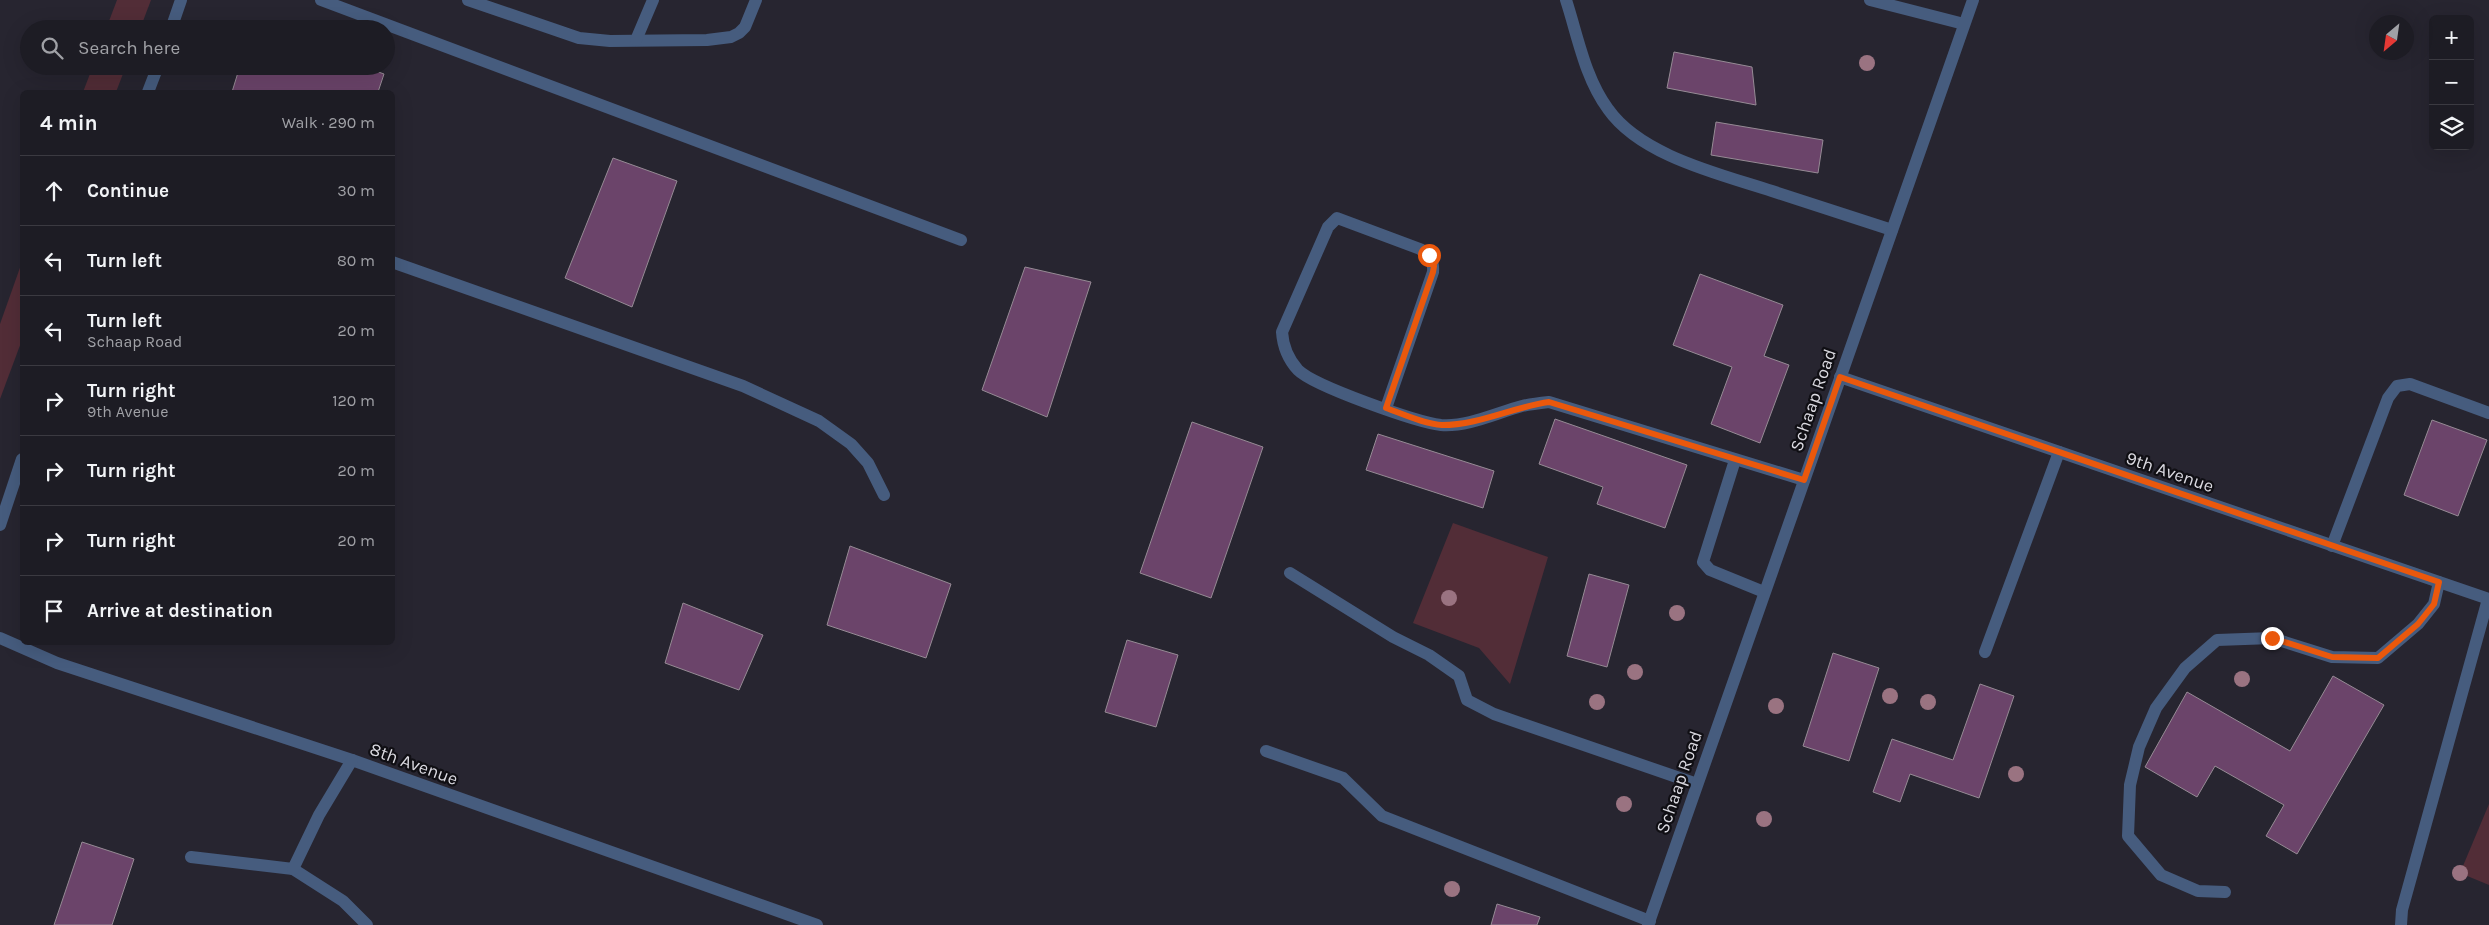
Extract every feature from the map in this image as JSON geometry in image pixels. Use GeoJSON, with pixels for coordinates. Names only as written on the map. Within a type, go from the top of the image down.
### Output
{"type":"FeatureCollection","features":[{"type":"Feature","properties":{"kind":"street"},"geometry":{"type":"LineString","coordinates":[[174,20],[181,0]]}},
{"type":"Feature","properties":{"kind":"street"},"geometry":{"type":"LineString","coordinates":[[321,0],[374,20]]}},
{"type":"Feature","properties":{"kind":"street"},"geometry":{"type":"LineString","coordinates":[[468,0],[579,38],[610,41],[707,40],[730,36],[739,33],[745,26],[756,0]]}},
{"type":"Feature","properties":{"kind":"street"},"geometry":{"type":"LineString","coordinates":[[636,40],[653,0]]}},
{"type":"Feature","properties":{"kind":"street"},"geometry":{"type":"LineString","coordinates":[[1566,0],[1592,82],[1608,110],[1624,128],[1649,145],[1705,169],[1892,230]]}},
{"type":"Feature","properties":{"kind":"street"},"geometry":{"type":"LineString","coordinates":[[1870,0],[1964,24]]}},
{"type":"Feature","properties":{"kind":"street","name":"Schaap Road"},"geometry":{"type":"LineString","coordinates":[[1649,923],[1973,0]]}},
{"type":"Feature","properties":{"kind":"street"},"geometry":{"type":"LineString","coordinates":[[395,28],[961,240]]}},
{"type":"Feature","properties":{"kind":"street"},"geometry":{"type":"LineString","coordinates":[[149,90],[155,75]]}},
{"type":"Feature","properties":{"kind":"street"},"geometry":{"type":"LineString","coordinates":[[1386,408],[1433,272],[1433,263],[1429,255],[1420,249],[1337,218],[1328,227],[1282,332],[1283,345],[1298,370],[1322,386],[1386,408],[1440,425],[1464,423],[1524,405],[1549,402],[1804,480]]}},
{"type":"Feature","properties":{"kind":"street"},"geometry":{"type":"LineString","coordinates":[[395,263],[743,386],[811,417],[851,444],[868,463],[884,495]]}},
{"type":"Feature","properties":{"kind":"street","name":"9th Avenue"},"geometry":{"type":"LineString","coordinates":[[1840,377],[2489,599]]}},
{"type":"Feature","properties":{"kind":"street"},"geometry":{"type":"LineString","coordinates":[[2332,546],[2388,398],[2397,386],[2410,384],[2489,413]]}},
{"type":"Feature","properties":{"kind":"street"},"geometry":{"type":"LineString","coordinates":[[1985,652],[2059,452]]}},
{"type":"Feature","properties":{"kind":"street"},"geometry":{"type":"LineString","coordinates":[[1736,460],[1703,562],[1710,570],[1764,592]]}},
{"type":"Feature","properties":{"kind":"street"},"geometry":{"type":"LineString","coordinates":[[0,525],[20,465]]}},
{"type":"Feature","properties":{"kind":"street"},"geometry":{"type":"LineString","coordinates":[[1290,573],[1459,676],[1467,700],[1494,714],[1697,784]]}},
{"type":"Feature","properties":{"kind":"street"},"geometry":{"type":"LineString","coordinates":[[2225,892],[2198,891],[2160,875],[2128,836],[2130,784],[2139,747],[2156,708],[2185,668],[2217,640],[2272,638],[2332,657],[2378,658],[2418,624],[2434,604],[2439,582]]}},
{"type":"Feature","properties":{"kind":"street"},"geometry":{"type":"LineString","coordinates":[[2401,925],[2402,910],[2489,599]]}},
{"type":"Feature","properties":{"kind":"street","name":"8th Avenue"},"geometry":{"type":"LineString","coordinates":[[0,638],[57,663],[352,760],[817,925]]}},
{"type":"Feature","properties":{"kind":"street"},"geometry":{"type":"LineString","coordinates":[[1266,751],[1344,778],[1382,816],[1649,923]]}},
{"type":"Feature","properties":{"kind":"street"},"geometry":{"type":"LineString","coordinates":[[293,869],[319,815],[352,760]]}},
{"type":"Feature","properties":{"kind":"street"},"geometry":{"type":"LineString","coordinates":[[191,857],[293,869],[343,901],[367,925]]}},
{"type":"Feature","properties":{"kind":"shaded area"},"geometry":{"type":"Polygon","coordinates":[[[117,0],[151,0],[143,20],[109,20],[117,0]]]}},
{"type":"Feature","properties":{"kind":"shaded area"},"geometry":{"type":"Polygon","coordinates":[[[90,75],[123,75],[117,90],[84,90],[90,75]]]}},
{"type":"Feature","properties":{"kind":"shaded area"},"geometry":{"type":"Polygon","coordinates":[[[20,268],[20,345],[0,399],[0,324],[20,268]]]}},
{"type":"Feature","properties":{"kind":"shaded area"},"geometry":{"type":"Polygon","coordinates":[[[1453,523],[1548,557],[1510,684],[1479,648],[1413,623],[1453,523]]]}},
{"type":"Feature","properties":{"kind":"shaded area"},"geometry":{"type":"Polygon","coordinates":[[[2489,804],[2489,885],[2460,873],[2489,804]]]}},
{"type":"Feature","properties":{"kind":"building"},"geometry":{"type":"Polygon","coordinates":[[[1674,52],[1752,67],[1756,105],[1667,88],[1674,52]]]}},
{"type":"Feature","properties":{"kind":"building"},"geometry":{"type":"Polygon","coordinates":[[[237,75],[384,75],[379,90],[233,90],[237,75]]]}},
{"type":"Feature","properties":{"kind":"building"},"geometry":{"type":"Polygon","coordinates":[[[1716,122],[1823,140],[1818,173],[1711,155],[1716,122]]]}},
{"type":"Feature","properties":{"kind":"building"},"geometry":{"type":"Polygon","coordinates":[[[613,158],[677,181],[632,307],[565,278],[613,158]]]}},
{"type":"Feature","properties":{"kind":"building"},"geometry":{"type":"Polygon","coordinates":[[[1025,267],[1091,282],[1047,417],[982,390],[1025,267]]]}},
{"type":"Feature","properties":{"kind":"building"},"geometry":{"type":"Polygon","coordinates":[[[1700,274],[1783,305],[1764,356],[1789,365],[1760,443],[1711,424],[1732,367],[1673,345],[1700,274]]]}},
{"type":"Feature","properties":{"kind":"building"},"geometry":{"type":"Polygon","coordinates":[[[1555,419],[1687,465],[1665,528],[1597,504],[1603,487],[1539,464],[1555,419]]]}},
{"type":"Feature","properties":{"kind":"building"},"geometry":{"type":"Polygon","coordinates":[[[2432,420],[2487,440],[2458,516],[2404,495],[2432,420]]]}},
{"type":"Feature","properties":{"kind":"building"},"geometry":{"type":"Polygon","coordinates":[[[1192,422],[1263,447],[1211,598],[1140,573],[1192,422]]]}},
{"type":"Feature","properties":{"kind":"building"},"geometry":{"type":"Polygon","coordinates":[[[1378,434],[1494,471],[1483,508],[1366,470],[1378,434]]]}},
{"type":"Feature","properties":{"kind":"building"},"geometry":{"type":"Polygon","coordinates":[[[850,546],[951,584],[926,658],[827,625],[850,546]]]}},
{"type":"Feature","properties":{"kind":"building"},"geometry":{"type":"Polygon","coordinates":[[[1589,574],[1629,585],[1607,667],[1567,656],[1589,574]]]}},
{"type":"Feature","properties":{"kind":"building"},"geometry":{"type":"Polygon","coordinates":[[[683,603],[763,635],[739,690],[665,663],[683,603]]]}},
{"type":"Feature","properties":{"kind":"building"},"geometry":{"type":"Polygon","coordinates":[[[1127,640],[1178,655],[1156,727],[1105,712],[1127,640]]]}},
{"type":"Feature","properties":{"kind":"building"},"geometry":{"type":"Polygon","coordinates":[[[1833,653],[1879,668],[1849,761],[1803,746],[1833,653]]]}},
{"type":"Feature","properties":{"kind":"building"},"geometry":{"type":"Polygon","coordinates":[[[2333,676],[2384,705],[2297,854],[2266,836],[2284,805],[2215,766],[2197,797],[2145,767],[2187,692],[2290,751],[2333,676]]]}},
{"type":"Feature","properties":{"kind":"building"},"geometry":{"type":"Polygon","coordinates":[[[1980,684],[2014,696],[1979,798],[1910,774],[1900,802],[1873,792],[1892,739],[1953,760],[1980,684]]]}},
{"type":"Feature","properties":{"kind":"building"},"geometry":{"type":"Polygon","coordinates":[[[82,842],[134,859],[112,925],[54,925],[82,842]]]}},
{"type":"Feature","properties":{"kind":"building"},"geometry":{"type":"Polygon","coordinates":[[[1497,904],[1540,917],[1537,925],[1491,925],[1497,904]]]}},
{"type":"Feature","properties":{"kind":"route"},"geometry":{"type":"LineString","coordinates":[[1429,255],[1434,266],[1433,272],[1386,408],[1411,417],[1440,425],[1464,423],[1524,405],[1549,402],[1804,480],[1840,377],[2439,582],[2434,604],[2418,624],[2378,658],[2332,657],[2272,638]]}}]}
